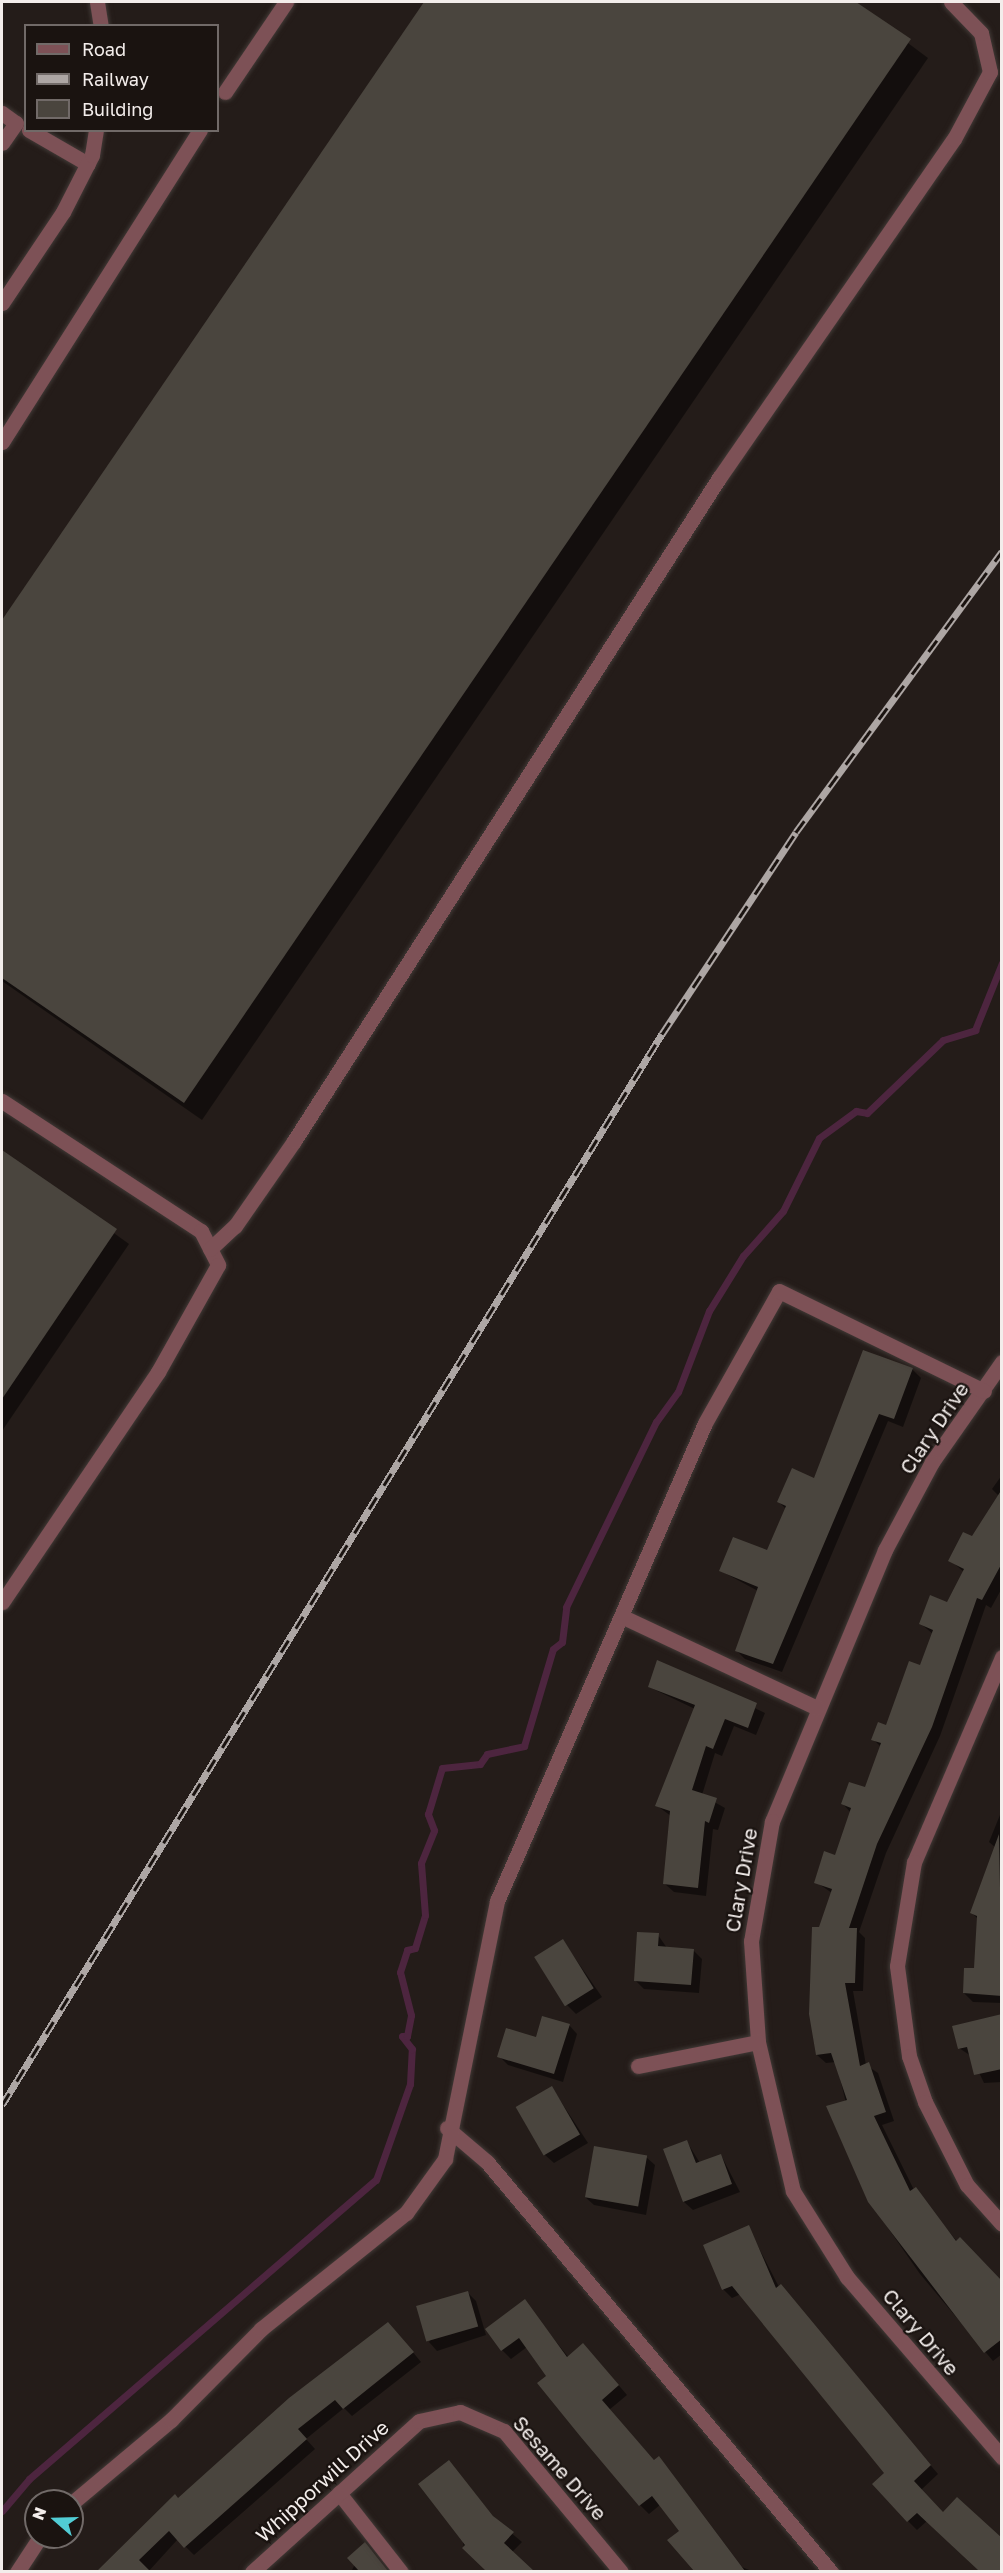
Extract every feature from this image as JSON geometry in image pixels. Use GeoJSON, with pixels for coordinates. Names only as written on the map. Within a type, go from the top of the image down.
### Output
{"type":"FeatureCollection","features":[{"type":"Feature","properties":{"kind":"street"},"geometry":{"type":"LineString","coordinates":[[98,2],[101,24]]}},
{"type":"Feature","properties":{"kind":"street"},"geometry":{"type":"LineString","coordinates":[[220,95],[286,2]]}},
{"type":"Feature","properties":{"kind":"street"},"geometry":{"type":"LineString","coordinates":[[210,1249],[235,1226],[294,1141],[719,478],[954,139],[990,72],[981,33],[951,2]]}},
{"type":"Feature","properties":{"kind":"street"},"geometry":{"type":"LineString","coordinates":[[2,113],[20,125],[2,143]]}},
{"type":"Feature","properties":{"kind":"street"},"geometry":{"type":"LineString","coordinates":[[32,132],[88,164]]}},
{"type":"Feature","properties":{"kind":"street"},"geometry":{"type":"LineString","coordinates":[[2,303],[88,164],[96,132]]}},
{"type":"Feature","properties":{"kind":"street"},"geometry":{"type":"LineString","coordinates":[[2,442],[199,132]]}},
{"type":"Feature","properties":{"kind":"street"},"geometry":{"type":"LineString","coordinates":[[2,1101],[201,1231],[218,1265],[196,1311],[2,1602]]}},
{"type":"Feature","properties":{"kind":"street"},"geometry":{"type":"LineString","coordinates":[[84,2493],[171,2420],[261,2329],[406,2213],[445,2159],[447,2128],[497,1901],[623,1617],[705,1423],[779,1291],[984,1391]]}},
{"type":"Feature","properties":{"kind":"street","name":"Clary Drive"},"geometry":{"type":"LineString","coordinates":[[1002,1362],[984,1391],[932,1462],[885,1550],[817,1708],[772,1821],[751,1941],[758,2042],[793,2191],[847,2277],[1002,2457]]}},
{"type":"Feature","properties":{"kind":"street"},"geometry":{"type":"LineString","coordinates":[[623,1617],[817,1708]]}},
{"type":"Feature","properties":{"kind":"street"},"geometry":{"type":"LineString","coordinates":[[1002,1657],[914,1862],[897,1966],[909,2056],[925,2102],[967,2185],[1002,2224]]}},
{"type":"Feature","properties":{"kind":"street"},"geometry":{"type":"LineString","coordinates":[[638,2066],[758,2042]]}},
{"type":"Feature","properties":{"kind":"street"},"geometry":{"type":"LineString","coordinates":[[447,2128],[487,2162],[831,2571]]}},
{"type":"Feature","properties":{"kind":"street","name":"Sesame Drive"},"geometry":{"type":"LineString","coordinates":[[419,2421],[460,2412],[504,2431],[621,2571]]}},
{"type":"Feature","properties":{"kind":"street","name":"Whipporwill Drive"},"geometry":{"type":"LineString","coordinates":[[252,2571],[419,2421]]}},
{"type":"Feature","properties":{"kind":"street"},"geometry":{"type":"LineString","coordinates":[[339,2493],[401,2571]]}},
{"type":"Feature","properties":{"kind":"street"},"geometry":{"type":"LineString","coordinates":[[17,2571],[32,2549]]}},
{"type":"Feature","properties":{"kind":"building"},"geometry":{"type":"Polygon","coordinates":[[[424,2],[856,2],[911,39],[184,1103],[2,978],[2,620],[424,2]]]}},
{"type":"Feature","properties":{"kind":"building"},"geometry":{"type":"Polygon","coordinates":[[[2,1150],[117,1229],[2,1399],[2,1150]]]}},
{"type":"Feature","properties":{"kind":"building"},"geometry":{"type":"Polygon","coordinates":[[[863,1350],[913,1368],[894,1419],[879,1414],[773,1664],[735,1651],[758,1587],[719,1571],[733,1537],[767,1550],[786,1506],[777,1502],[792,1468],[814,1478],[863,1350]]]}},
{"type":"Feature","properties":{"kind":"building"},"geometry":{"type":"Polygon","coordinates":[[[1002,1489],[1002,1563],[982,1600],[977,1598],[932,1727],[877,1844],[849,1928],[857,1928],[855,1983],[845,1983],[860,2066],[869,2062],[886,2112],[874,2116],[910,2191],[916,2187],[956,2241],[960,2237],[1002,2281],[1002,2339],[984,2353],[868,2202],[826,2106],[847,2100],[831,2053],[816,2055],[809,2014],[812,1927],[819,1927],[832,1889],[814,1883],[824,1851],[835,1855],[851,1808],[841,1804],[849,1782],[865,1787],[881,1743],[871,1740],[878,1722],[886,1725],[909,1661],[920,1665],[933,1630],[919,1624],[930,1595],[947,1602],[964,1569],[948,1561],[963,1532],[972,1536],[1002,1489]]]}},
{"type":"Feature","properties":{"kind":"building"},"geometry":{"type":"Polygon","coordinates":[[[657,1660],[757,1703],[748,1728],[725,1719],[713,1749],[706,1746],[692,1790],[717,1798],[709,1823],[705,1821],[698,1888],[663,1884],[670,1811],[655,1806],[695,1705],[648,1687],[657,1660]]]}},
{"type":"Feature","properties":{"kind":"building"},"geometry":{"type":"Polygon","coordinates":[[[999,1834],[1002,1996],[963,1993],[964,1968],[974,1968],[977,1916],[970,1913],[999,1834]]]}},
{"type":"Feature","properties":{"kind":"building"},"geometry":{"type":"Polygon","coordinates":[[[637,1932],[659,1933],[658,1946],[694,1949],[691,1985],[634,1981],[637,1932]]]}},
{"type":"Feature","properties":{"kind":"building"},"geometry":{"type":"Polygon","coordinates":[[[563,1939],[594,1988],[565,2006],[534,1957],[563,1939]]]}},
{"type":"Feature","properties":{"kind":"building"},"geometry":{"type":"Polygon","coordinates":[[[1002,2014],[1002,2069],[974,2075],[967,2047],[958,2049],[952,2026],[1002,2014]]]}},
{"type":"Feature","properties":{"kind":"building"},"geometry":{"type":"Polygon","coordinates":[[[542,2016],[570,2024],[554,2074],[497,2057],[506,2028],[536,2037],[542,2016]]]}},
{"type":"Feature","properties":{"kind":"building"},"geometry":{"type":"Polygon","coordinates":[[[552,2086],[580,2134],[544,2155],[516,2107],[552,2086]]]}},
{"type":"Feature","properties":{"kind":"building"},"geometry":{"type":"Polygon","coordinates":[[[687,2140],[696,2163],[721,2154],[732,2184],[683,2202],[663,2149],[687,2140]]]}},
{"type":"Feature","properties":{"kind":"building"},"geometry":{"type":"Polygon","coordinates":[[[594,2146],[647,2155],[638,2207],[585,2197],[594,2146]]]}},
{"type":"Feature","properties":{"kind":"building"},"geometry":{"type":"Polygon","coordinates":[[[749,2225],[776,2288],[781,2284],[931,2465],[914,2481],[943,2512],[957,2497],[1002,2538],[1002,2571],[979,2571],[917,2513],[907,2522],[872,2484],[884,2473],[732,2286],[722,2290],[703,2245],[749,2225]]]}},
{"type":"Feature","properties":{"kind":"building"},"geometry":{"type":"Polygon","coordinates":[[[468,2291],[478,2327],[426,2341],[416,2306],[468,2291]]]}},
{"type":"Feature","properties":{"kind":"building"},"geometry":{"type":"Polygon","coordinates":[[[525,2299],[567,2357],[583,2343],[619,2385],[602,2400],[654,2460],[659,2456],[745,2571],[694,2571],[667,2540],[679,2531],[652,2496],[639,2506],[537,2383],[546,2376],[519,2338],[501,2351],[485,2329],[525,2299]]]}},
{"type":"Feature","properties":{"kind":"building"},"geometry":{"type":"Polygon","coordinates":[[[388,2322],[414,2352],[343,2409],[335,2400],[298,2429],[307,2439],[184,2548],[169,2531],[139,2560],[150,2571],[97,2571],[175,2494],[178,2498],[289,2398],[388,2322]]]}},
{"type":"Feature","properties":{"kind":"building"},"geometry":{"type":"Polygon","coordinates":[[[449,2460],[493,2516],[514,2532],[504,2543],[534,2571],[486,2571],[462,2548],[465,2545],[418,2484],[449,2460]]]}},
{"type":"Feature","properties":{"kind":"building"},"geometry":{"type":"Polygon","coordinates":[[[365,2542],[388,2571],[359,2571],[347,2558],[365,2542]]]}},
{"type":"Feature","properties":{"kind":"waterway"},"geometry":{"type":"LineString","coordinates":[[2,2511],[29,2479],[376,2180],[410,2084],[412,2049],[402,2036],[407,2036],[411,2015],[400,1972],[407,1950],[415,1948],[425,1915],[421,1863],[434,1830],[428,1814],[442,1768],[480,1764],[487,1754],[524,1746],[553,1649],[562,1642],[566,1607],[656,1422],[678,1392],[709,1311],[743,1256],[783,1211],[819,1138],[856,1111],[867,1113],[943,1040],[975,1030],[1002,963]]}},
{"type":"Feature","properties":{"kind":"railway"},"geometry":{"type":"LineString","coordinates":[[2,2105],[662,1034],[796,832],[1002,552]]}}]}
